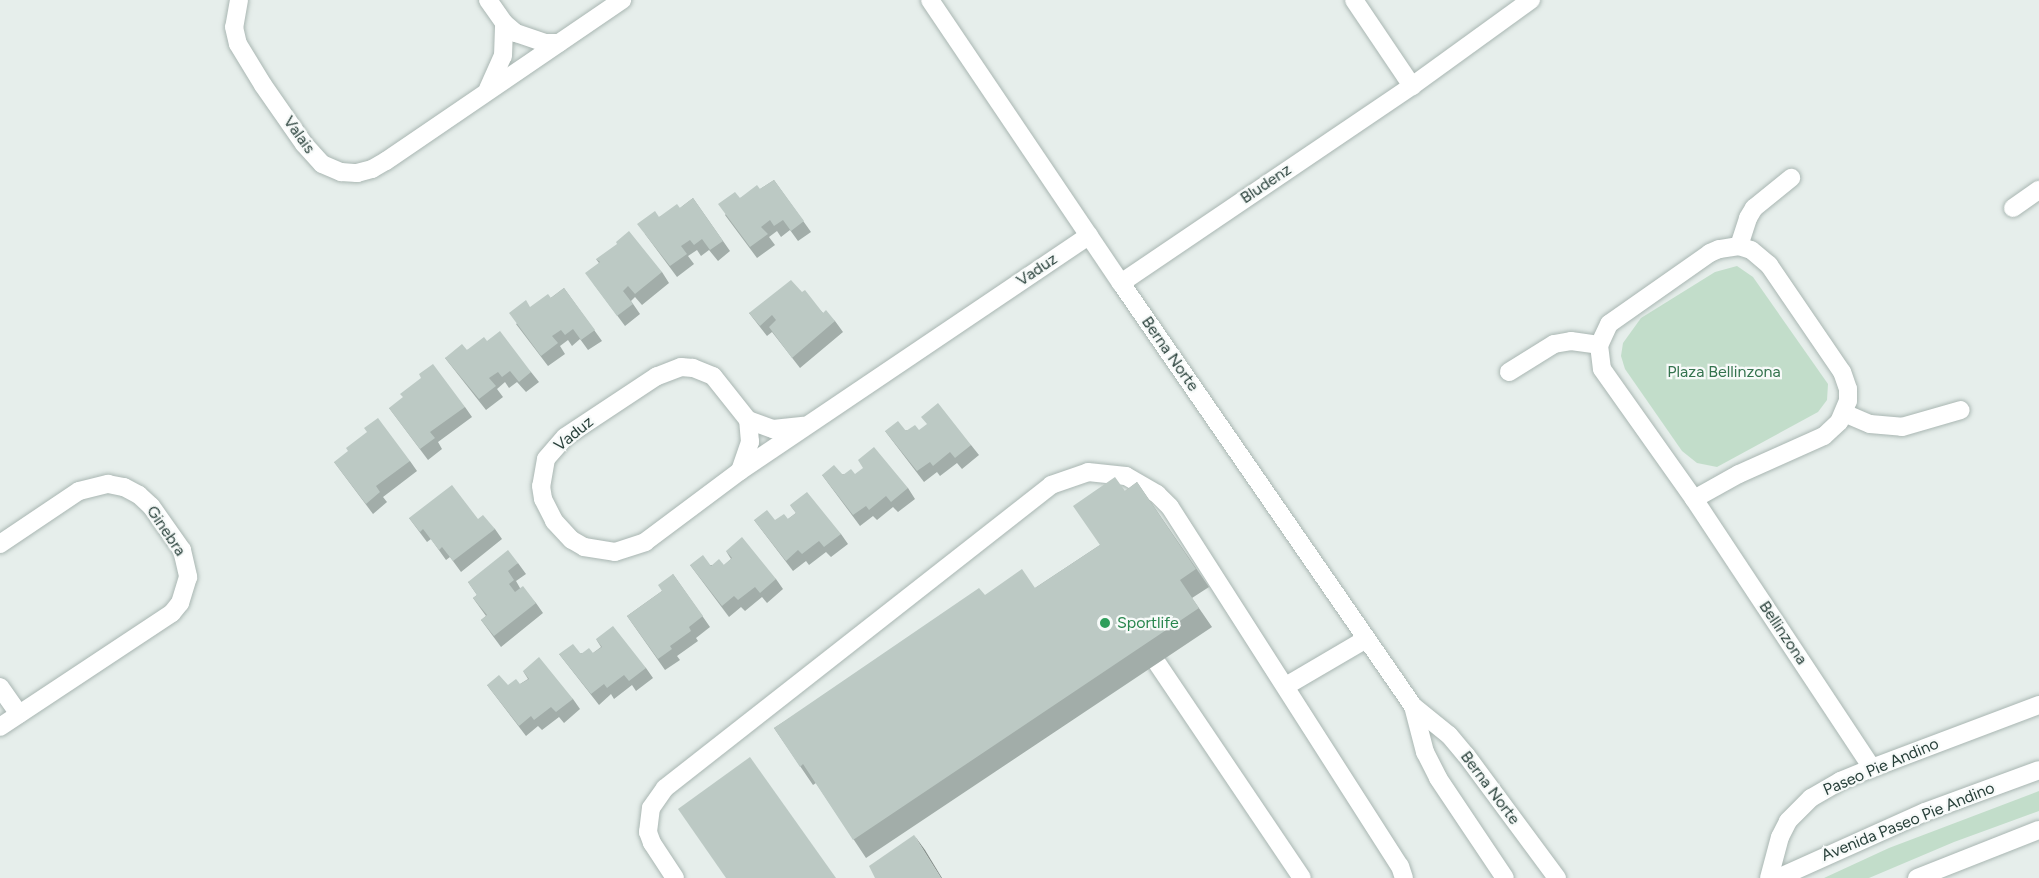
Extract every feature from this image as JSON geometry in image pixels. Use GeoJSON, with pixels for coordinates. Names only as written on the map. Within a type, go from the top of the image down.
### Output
{"type":"FeatureCollection","features":[{"type":"Feature","properties":{"kind":"street","name":"Valais"},"geometry":{"type":"LineString","coordinates":[[239,0],[234,27],[243,54],[304,144],[322,164],[331,169],[357,173],[372,170],[622,0]]}},
{"type":"Feature","properties":{"kind":"street"},"geometry":{"type":"LineString","coordinates":[[488,0],[504,23],[530,40],[559,43]]}},
{"type":"Feature","properties":{"kind":"street","name":"Berna Norte"},"geometry":{"type":"LineString","coordinates":[[930,0],[1121,283],[1413,706],[1449,735],[1466,755],[1557,878]]}},
{"type":"Feature","properties":{"kind":"street"},"geometry":{"type":"LineString","coordinates":[[1354,0],[1412,86]]}},
{"type":"Feature","properties":{"kind":"street","name":"Bludenz"},"geometry":{"type":"LineString","coordinates":[[1121,283],[1412,86],[1531,0]]}},
{"type":"Feature","properties":{"kind":"street","name":"Valais"},"geometry":{"type":"LineString","coordinates":[[486,93],[497,75],[503,56],[504,23]]}},
{"type":"Feature","properties":{"kind":"street"},"geometry":{"type":"LineString","coordinates":[[1739,246],[1754,208],[1791,178]]}},
{"type":"Feature","properties":{"kind":"street"},"geometry":{"type":"LineString","coordinates":[[2013,208],[2039,190]]}},
{"type":"Feature","properties":{"kind":"street","name":"Vaduz"},"geometry":{"type":"LineString","coordinates":[[806,426],[790,430],[773,429],[748,420],[713,376],[693,368],[668,370],[565,437],[546,459],[541,486],[543,499],[554,521],[572,540],[599,551],[615,552],[645,542],[740,471],[1089,236]]}},
{"type":"Feature","properties":{"kind":"street"},"geometry":{"type":"LineString","coordinates":[[1509,372],[1554,344],[1571,341],[1599,345],[1609,324],[1618,316],[1710,253],[1739,246],[1751,250],[1769,265],[1842,372],[1848,389],[1844,413],[1824,436],[1739,474],[1694,499]]}},
{"type":"Feature","properties":{"kind":"street","name":"Bellinzona"},"geometry":{"type":"LineString","coordinates":[[1599,345],[1600,363],[1608,381],[1694,499],[1872,768]]}},
{"type":"Feature","properties":{"kind":"street"},"geometry":{"type":"LineString","coordinates":[[1844,413],[1870,424],[1902,427],[1961,410]]}},
{"type":"Feature","properties":{"kind":"street"},"geometry":{"type":"LineString","coordinates":[[740,471],[750,442],[748,420]]}},
{"type":"Feature","properties":{"kind":"street"},"geometry":{"type":"LineString","coordinates":[[675,878],[651,843],[648,832],[651,808],[666,788],[1051,485],[1088,472],[1108,472],[1126,476],[1157,494],[1170,507],[1286,686],[1400,874]]}},
{"type":"Feature","properties":{"kind":"street","name":"Ginebra"},"geometry":{"type":"LineString","coordinates":[[0,544],[79,491],[108,484],[124,487],[139,495],[151,506],[175,539],[187,563],[185,592],[172,613],[0,727]]}},
{"type":"Feature","properties":{"kind":"street"},"geometry":{"type":"LineString","coordinates":[[1286,686],[1366,639]]}},
{"type":"Feature","properties":{"kind":"street"},"geometry":{"type":"LineString","coordinates":[[1157,663],[1302,878]]}},
{"type":"Feature","properties":{"kind":"street"},"geometry":{"type":"LineString","coordinates":[[0,687],[19,714]]}},
{"type":"Feature","properties":{"kind":"street","name":"Paseo Pie Andino"},"geometry":{"type":"LineString","coordinates":[[1769,878],[1780,837],[1799,808],[1823,790],[1872,768],[2039,705]]}},
{"type":"Feature","properties":{"kind":"street","name":"Berna Norte"},"geometry":{"type":"LineString","coordinates":[[1413,706],[1425,752],[1438,778],[1505,878]]}},
{"type":"Feature","properties":{"kind":"street","name":"Avenida Paseo Pie Andino"},"geometry":{"type":"LineString","coordinates":[[1778,878],[1925,812],[2039,770]]}},
{"type":"Feature","properties":{"kind":"street"},"geometry":{"type":"LineString","coordinates":[[1917,878],[2039,830]]}},
{"type":"Feature","properties":{"kind":"green space","name":"Plaza Bellinzona"},"geometry":{"type":"Polygon","coordinates":[[[1737,266],[1753,277],[1828,384],[1827,400],[1818,412],[1717,467],[1697,463],[1682,451],[1625,369],[1621,356],[1623,343],[1641,318],[1715,272],[1737,266]]]}},
{"type":"Feature","properties":{"kind":"green space"},"geometry":{"type":"Polygon","coordinates":[[[2039,791],[2039,811],[1954,842],[1869,878],[1824,878],[1889,848],[2039,791]]]}},
{"type":"Feature","properties":{"kind":"building"},"geometry":{"type":"Polygon","coordinates":[[[774,180],[804,221],[791,231],[783,220],[774,226],[770,220],[761,227],[768,234],[750,247],[718,204],[735,192],[740,198],[757,185],[760,189],[774,180]]]}},
{"type":"Feature","properties":{"kind":"building"},"geometry":{"type":"Polygon","coordinates":[[[693,198],[723,241],[710,250],[702,239],[694,245],[690,240],[681,246],[687,254],[670,266],[637,224],[655,211],[659,217],[677,204],[680,208],[693,198]]]}},
{"type":"Feature","properties":{"kind":"building"},"geometry":{"type":"Polygon","coordinates":[[[629,231],[662,272],[635,294],[628,286],[623,291],[633,304],[617,316],[585,273],[600,262],[596,259],[617,244],[616,242],[629,231]]]}},
{"type":"Feature","properties":{"kind":"building"},"geometry":{"type":"Polygon","coordinates":[[[791,280],[802,292],[805,290],[823,313],[826,310],[835,321],[792,358],[769,327],[776,320],[772,315],[760,326],[749,313],[791,280]]]}},
{"type":"Feature","properties":{"kind":"building"},"geometry":{"type":"Polygon","coordinates":[[[564,288],[595,330],[581,340],[573,329],[565,335],[561,330],[552,336],[558,343],[541,356],[509,313],[526,300],[530,307],[548,294],[551,298],[564,288]]]}},
{"type":"Feature","properties":{"kind":"building"},"geometry":{"type":"Polygon","coordinates":[[[500,331],[531,372],[519,382],[510,371],[502,377],[498,372],[489,378],[496,386],[479,399],[445,358],[462,344],[467,350],[484,337],[487,341],[500,331]]]}},
{"type":"Feature","properties":{"kind":"building"},"geometry":{"type":"Polygon","coordinates":[[[433,364],[465,407],[430,432],[435,438],[420,449],[389,408],[403,397],[400,394],[421,378],[419,374],[433,364]]]}},
{"type":"Feature","properties":{"kind":"building"},"geometry":{"type":"Polygon","coordinates":[[[938,403],[971,445],[955,458],[950,452],[933,466],[930,462],[917,471],[885,431],[898,421],[906,431],[915,425],[919,430],[927,424],[921,417],[938,403]]]}},
{"type":"Feature","properties":{"kind":"building"},"geometry":{"type":"Polygon","coordinates":[[[378,418],[410,461],[376,486],[380,492],[366,504],[334,462],[348,451],[346,448],[367,432],[364,428],[378,418]]]}},
{"type":"Feature","properties":{"kind":"building"},"geometry":{"type":"Polygon","coordinates":[[[874,447],[908,488],[891,502],[886,496],[869,510],[866,506],[853,515],[822,475],[834,465],[843,475],[851,469],[855,474],[863,468],[858,460],[874,447]]]}},
{"type":"Feature","properties":{"kind":"building"},"geometry":{"type":"Polygon","coordinates":[[[1115,477],[1125,491],[1137,482],[1196,569],[1180,580],[1199,608],[853,840],[803,764],[800,767],[774,728],[979,588],[985,595],[1022,569],[1035,588],[1100,545],[1073,506],[1115,477]]]}},
{"type":"Feature","properties":{"kind":"building"},"geometry":{"type":"Polygon","coordinates":[[[452,485],[478,519],[483,515],[495,529],[453,561],[442,547],[439,550],[423,529],[420,532],[409,518],[452,485]]]}},
{"type":"Feature","properties":{"kind":"building"},"geometry":{"type":"Polygon","coordinates":[[[807,492],[841,534],[824,547],[819,541],[802,554],[798,550],[786,561],[754,520],[767,510],[775,520],[784,514],[788,519],[796,513],[790,505],[807,492]]]}},
{"type":"Feature","properties":{"kind":"building"},"geometry":{"type":"Polygon","coordinates":[[[742,537],[776,579],[760,593],[755,587],[738,600],[734,596],[722,606],[690,565],[703,555],[711,566],[719,559],[724,565],[732,558],[726,551],[742,537]]]}},
{"type":"Feature","properties":{"kind":"building"},"geometry":{"type":"Polygon","coordinates":[[[508,550],[518,563],[508,571],[514,580],[509,584],[515,592],[523,586],[536,603],[494,636],[481,620],[487,615],[473,598],[477,595],[468,582],[508,550]]]}},
{"type":"Feature","properties":{"kind":"building"},"geometry":{"type":"Polygon","coordinates":[[[673,574],[703,616],[689,627],[691,631],[670,646],[672,649],[658,659],[627,616],[662,591],[658,585],[673,574]]]}},
{"type":"Feature","properties":{"kind":"building"},"geometry":{"type":"Polygon","coordinates":[[[613,626],[646,668],[629,681],[624,675],[607,688],[604,684],[591,694],[559,654],[573,644],[581,654],[589,648],[593,653],[602,647],[596,639],[613,626]]]}},
{"type":"Feature","properties":{"kind":"building"},"geometry":{"type":"Polygon","coordinates":[[[539,657],[573,699],[556,712],[551,707],[534,720],[531,716],[519,726],[487,685],[499,675],[508,685],[516,679],[520,684],[529,679],[523,671],[539,657]]]}},
{"type":"Feature","properties":{"kind":"building"},"geometry":{"type":"Polygon","coordinates":[[[750,757],[836,878],[726,878],[678,809],[750,757]]]}},
{"type":"Feature","properties":{"kind":"building"},"geometry":{"type":"Polygon","coordinates":[[[914,835],[941,878],[875,878],[869,866],[914,835]]]}},
{"type":"Feature","properties":{"kind":"place","name":"Sportlife"},"geometry":{"type":"Point","coordinates":[1105,623]}}]}
